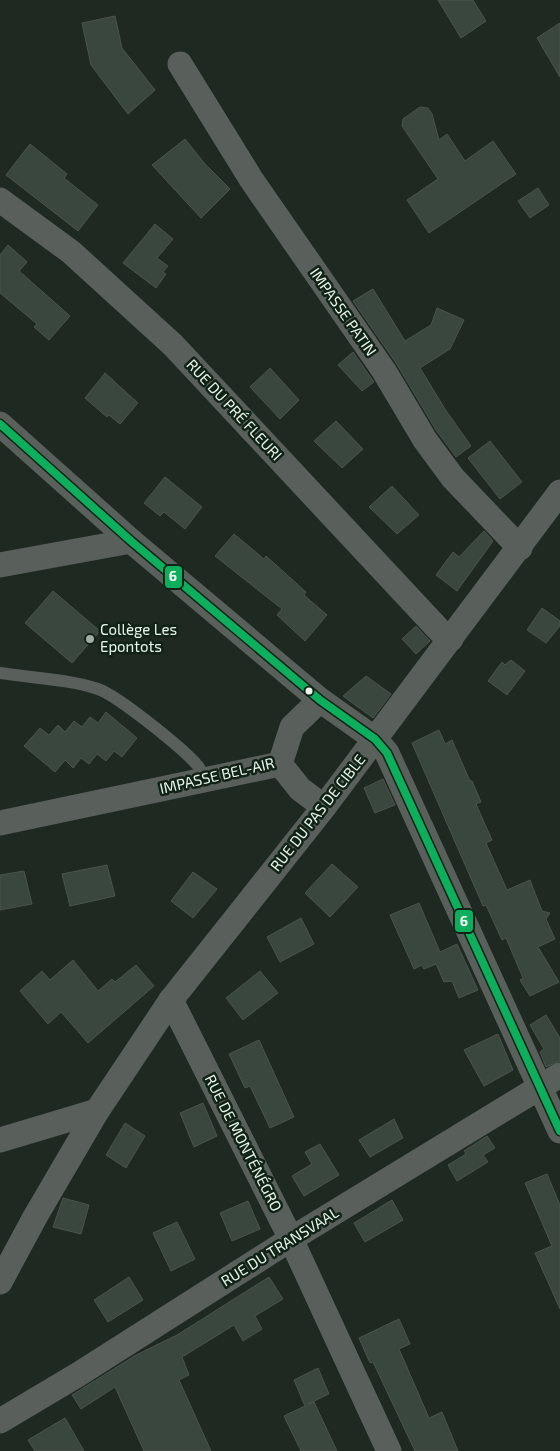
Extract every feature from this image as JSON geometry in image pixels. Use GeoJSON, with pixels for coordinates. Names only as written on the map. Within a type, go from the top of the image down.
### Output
{"type":"FeatureCollection","features":[{"type":"Feature","properties":{"kind":"street","name":"IMPASSE PATIN"},"geometry":{"type":"LineString","coordinates":[[180,64],[251,179],[384,371],[425,440],[453,478],[520,548]]}},
{"type":"Feature","properties":{"kind":"street","name":"RUE DU PRÉ FLEURI"},"geometry":{"type":"LineString","coordinates":[[0,200],[71,252],[173,345],[440,631],[451,639]]}},
{"type":"Feature","properties":{"kind":"street"},"geometry":{"type":"LineString","coordinates":[[0,424],[130,541],[320,700],[375,739],[387,753],[550,1081],[560,1131]]}},
{"type":"Feature","properties":{"kind":"street","name":"RUE DU PAS DE CIBLE"},"geometry":{"type":"LineString","coordinates":[[0,1282],[35,1217],[97,1111],[171,1000],[324,807],[520,548],[560,492]]}},
{"type":"Feature","properties":{"kind":"street"},"geometry":{"type":"LineString","coordinates":[[0,565],[130,541]]}},
{"type":"Feature","properties":{"kind":"street","name":"IMPASSE BEL-AIR"},"geometry":{"type":"LineString","coordinates":[[0,823],[280,764],[292,727],[320,700]]}},
{"type":"Feature","properties":{"kind":"street"},"geometry":{"type":"LineString","coordinates":[[280,764],[300,789],[324,807]]}},
{"type":"Feature","properties":{"kind":"street","name":"RUE DE MONTÉNÉGRO"},"geometry":{"type":"LineString","coordinates":[[171,1000],[291,1239],[389,1451]]}},
{"type":"Feature","properties":{"kind":"street","name":"RUE DU TRANSVAAL"},"geometry":{"type":"LineString","coordinates":[[0,1421],[87,1369],[291,1239],[550,1081]]}},
{"type":"Feature","properties":{"kind":"street"},"geometry":{"type":"LineString","coordinates":[[0,1140],[97,1111]]}},
{"type":"Feature","properties":{"kind":"lane"},"geometry":{"type":"LineString","coordinates":[[0,673],[99,689],[113,697],[179,748],[200,767],[204,780]]}},
{"type":"Feature","properties":{"kind":"building"},"geometry":{"type":"Polygon","coordinates":[[[438,0],[473,0],[486,21],[461,38],[438,0]]]}},
{"type":"Feature","properties":{"kind":"building"},"geometry":{"type":"Polygon","coordinates":[[[115,16],[122,48],[155,90],[128,114],[91,65],[82,23],[115,16]]]}},
{"type":"Feature","properties":{"kind":"building"},"geometry":{"type":"Polygon","coordinates":[[[560,23],[560,77],[537,38],[560,23]]]}},
{"type":"Feature","properties":{"kind":"building"},"geometry":{"type":"Polygon","coordinates":[[[420,107],[428,108],[432,114],[439,140],[447,134],[465,161],[493,141],[516,174],[429,233],[407,200],[438,179],[402,126],[403,119],[420,107]]]}},
{"type":"Feature","properties":{"kind":"building"},"geometry":{"type":"Polygon","coordinates":[[[185,139],[205,164],[230,189],[201,218],[152,165],[185,139]]]}},
{"type":"Feature","properties":{"kind":"building"},"geometry":{"type":"Polygon","coordinates":[[[30,144],[67,174],[64,178],[98,205],[78,231],[6,175],[30,144]]]}},
{"type":"Feature","properties":{"kind":"building"},"geometry":{"type":"Polygon","coordinates":[[[538,188],[549,205],[530,218],[518,201],[538,188]]]}},
{"type":"Feature","properties":{"kind":"building"},"geometry":{"type":"Polygon","coordinates":[[[155,224],[173,239],[157,258],[168,266],[163,272],[166,274],[156,288],[123,263],[155,224]]]}},
{"type":"Feature","properties":{"kind":"building"},"geometry":{"type":"Polygon","coordinates":[[[8,245],[27,262],[19,271],[70,316],[49,340],[34,327],[37,324],[0,293],[0,255],[8,245]]]}},
{"type":"Feature","properties":{"kind":"building"},"geometry":{"type":"Polygon","coordinates":[[[373,289],[405,341],[431,325],[437,308],[464,320],[450,349],[420,368],[445,409],[471,446],[456,457],[436,430],[396,363],[353,301],[373,289]]]}},
{"type":"Feature","properties":{"kind":"building"},"geometry":{"type":"Polygon","coordinates":[[[353,352],[374,382],[362,391],[338,365],[353,352]]]}},
{"type":"Feature","properties":{"kind":"building"},"geometry":{"type":"Polygon","coordinates":[[[270,368],[299,400],[280,419],[250,387],[270,368]]]}},
{"type":"Feature","properties":{"kind":"building"},"geometry":{"type":"Polygon","coordinates":[[[105,373],[138,403],[120,424],[109,415],[107,417],[85,398],[105,373]]]}},
{"type":"Feature","properties":{"kind":"building"},"geometry":{"type":"Polygon","coordinates":[[[336,421],[363,449],[342,468],[314,441],[336,421]]]}},
{"type":"Feature","properties":{"kind":"building"},"geometry":{"type":"Polygon","coordinates":[[[490,441],[522,482],[500,499],[468,458],[490,441]]]}},
{"type":"Feature","properties":{"kind":"building"},"geometry":{"type":"Polygon","coordinates":[[[165,477],[202,507],[185,529],[164,512],[160,516],[144,503],[165,477]]]}},
{"type":"Feature","properties":{"kind":"building"},"geometry":{"type":"Polygon","coordinates":[[[392,486],[419,515],[397,534],[369,507],[392,486]]]}},
{"type":"Feature","properties":{"kind":"building"},"geometry":{"type":"Polygon","coordinates":[[[484,531],[493,541],[457,591],[436,575],[453,552],[459,557],[484,531]]]}},
{"type":"Feature","properties":{"kind":"building"},"geometry":{"type":"Polygon","coordinates":[[[234,534],[264,559],[266,556],[306,592],[304,595],[327,615],[305,641],[277,615],[282,609],[215,556],[234,534]]]}},
{"type":"Feature","properties":{"kind":"building"},"geometry":{"type":"Polygon","coordinates":[[[53,591],[100,631],[72,663],[25,623],[53,591]]]}},
{"type":"Feature","properties":{"kind":"building"},"geometry":{"type":"Polygon","coordinates":[[[542,608],[560,621],[560,626],[546,643],[527,630],[542,608]]]}},
{"type":"Feature","properties":{"kind":"building"},"geometry":{"type":"Polygon","coordinates":[[[416,626],[430,641],[416,654],[402,639],[416,626]]]}},
{"type":"Feature","properties":{"kind":"building"},"geometry":{"type":"Polygon","coordinates":[[[511,660],[525,671],[507,695],[488,681],[502,662],[505,665],[511,660]]]}},
{"type":"Feature","properties":{"kind":"building"},"geometry":{"type":"Polygon","coordinates":[[[366,676],[391,694],[373,718],[343,696],[366,676]]]}},
{"type":"Feature","properties":{"kind":"building"},"geometry":{"type":"Polygon","coordinates":[[[106,712],[137,738],[122,757],[114,751],[106,761],[97,754],[89,764],[81,758],[73,768],[65,760],[55,772],[24,746],[40,728],[49,735],[58,725],[65,732],[74,721],[82,727],[90,717],[98,723],[106,712]]]}},
{"type":"Feature","properties":{"kind":"building"},"geometry":{"type":"Polygon","coordinates":[[[439,730],[445,744],[452,740],[481,802],[476,804],[492,840],[486,843],[507,890],[530,880],[542,911],[550,913],[546,919],[555,939],[538,947],[559,982],[530,996],[520,980],[523,978],[506,938],[502,940],[486,905],[483,906],[412,743],[439,730]]]}},
{"type":"Feature","properties":{"kind":"building"},"geometry":{"type":"Polygon","coordinates":[[[383,779],[395,805],[375,813],[364,788],[383,779]]]}},
{"type":"Feature","properties":{"kind":"building"},"geometry":{"type":"Polygon","coordinates":[[[332,864],[358,887],[330,917],[305,893],[332,864]]]}},
{"type":"Feature","properties":{"kind":"building"},"geometry":{"type":"Polygon","coordinates":[[[107,865],[115,896],[70,906],[62,874],[107,865]]]}},
{"type":"Feature","properties":{"kind":"building"},"geometry":{"type":"Polygon","coordinates":[[[24,871],[32,904],[0,910],[0,875],[24,871]]]}},
{"type":"Feature","properties":{"kind":"building"},"geometry":{"type":"Polygon","coordinates":[[[193,872],[217,889],[193,918],[171,901],[193,872]]]}},
{"type":"Feature","properties":{"kind":"building"},"geometry":{"type":"Polygon","coordinates":[[[419,903],[440,952],[457,944],[478,990],[459,998],[452,981],[444,982],[436,964],[424,969],[422,965],[414,969],[390,915],[419,903]]]}},
{"type":"Feature","properties":{"kind":"building"},"geometry":{"type":"Polygon","coordinates":[[[301,918],[314,944],[280,962],[267,937],[301,918]]]}},
{"type":"Feature","properties":{"kind":"building"},"geometry":{"type":"Polygon","coordinates":[[[73,960],[98,991],[112,979],[115,982],[136,965],[154,986],[88,1043],[61,1012],[48,1024],[20,991],[42,971],[50,980],[73,960]]]}},
{"type":"Feature","properties":{"kind":"building"},"geometry":{"type":"Polygon","coordinates":[[[260,971],[278,993],[243,1020],[226,998],[260,971]]]}},
{"type":"Feature","properties":{"kind":"building"},"geometry":{"type":"Polygon","coordinates":[[[546,1015],[560,1038],[560,1061],[546,1067],[540,1052],[544,1049],[530,1025],[546,1015]]]}},
{"type":"Feature","properties":{"kind":"building"},"geometry":{"type":"Polygon","coordinates":[[[498,1034],[513,1070],[484,1086],[464,1050],[498,1034]]]}},
{"type":"Feature","properties":{"kind":"building"},"geometry":{"type":"Polygon","coordinates":[[[259,1040],[294,1117],[270,1128],[250,1086],[245,1088],[229,1054],[259,1040]]]}},
{"type":"Feature","properties":{"kind":"building"},"geometry":{"type":"Polygon","coordinates":[[[203,1103],[217,1136],[194,1147],[180,1113],[203,1103]]]}},
{"type":"Feature","properties":{"kind":"building"},"geometry":{"type":"Polygon","coordinates":[[[394,1119],[403,1138],[370,1157],[359,1140],[394,1119]]]}},
{"type":"Feature","properties":{"kind":"building"},"geometry":{"type":"Polygon","coordinates":[[[125,1123],[145,1136],[126,1168],[106,1155],[125,1123]]]}},
{"type":"Feature","properties":{"kind":"building"},"geometry":{"type":"Polygon","coordinates":[[[487,1136],[495,1148],[483,1155],[488,1162],[457,1181],[448,1165],[466,1154],[464,1151],[487,1136]]]}},
{"type":"Feature","properties":{"kind":"building"},"geometry":{"type":"Polygon","coordinates":[[[320,1144],[339,1175],[304,1196],[292,1176],[312,1164],[305,1152],[320,1144]]]}},
{"type":"Feature","properties":{"kind":"building"},"geometry":{"type":"Polygon","coordinates":[[[547,1174],[560,1205],[560,1309],[535,1253],[552,1246],[525,1183],[547,1174]]]}},
{"type":"Feature","properties":{"kind":"building"},"geometry":{"type":"Polygon","coordinates":[[[63,1198],[89,1205],[81,1234],[53,1227],[63,1198]]]}},
{"type":"Feature","properties":{"kind":"building"},"geometry":{"type":"Polygon","coordinates":[[[392,1200],[403,1220],[365,1242],[354,1223],[392,1200]]]}},
{"type":"Feature","properties":{"kind":"building"},"geometry":{"type":"Polygon","coordinates":[[[248,1201],[260,1229],[232,1241],[220,1213],[248,1201]]]}},
{"type":"Feature","properties":{"kind":"building"},"geometry":{"type":"Polygon","coordinates":[[[177,1222],[195,1259],[171,1271],[153,1233],[177,1222]]]}},
{"type":"Feature","properties":{"kind":"building"},"geometry":{"type":"Polygon","coordinates":[[[129,1277],[143,1300],[108,1322],[94,1300],[129,1277]]]}},
{"type":"Feature","properties":{"kind":"building"},"geometry":{"type":"Polygon","coordinates":[[[269,1277],[283,1299],[255,1316],[262,1329],[243,1341],[234,1325],[182,1357],[189,1375],[179,1380],[211,1451],[144,1451],[115,1387],[81,1409],[72,1395],[136,1355],[177,1335],[269,1277]]]}},
{"type":"Feature","properties":{"kind":"building"},"geometry":{"type":"Polygon","coordinates":[[[399,1319],[410,1344],[399,1349],[429,1418],[442,1412],[458,1451],[415,1451],[373,1362],[370,1363],[359,1338],[399,1319]]]}},
{"type":"Feature","properties":{"kind":"building"},"geometry":{"type":"Polygon","coordinates":[[[318,1368],[329,1394],[308,1404],[314,1402],[337,1451],[301,1451],[284,1416],[305,1406],[294,1380],[318,1368]]]}},
{"type":"Feature","properties":{"kind":"building"},"geometry":{"type":"Polygon","coordinates":[[[65,1418],[84,1451],[35,1451],[28,1440],[65,1418]]]}},
{"type":"Feature","properties":{"kind":"transit line","name":"6"},"geometry":{"type":"LineString","coordinates":[[0,424],[131,541],[320,700],[375,739],[387,753],[560,1131]]}},
{"type":"Feature","properties":{"kind":"place","name":"Collège Les Epontots"},"geometry":{"type":"Point","coordinates":[90,639]}}]}
